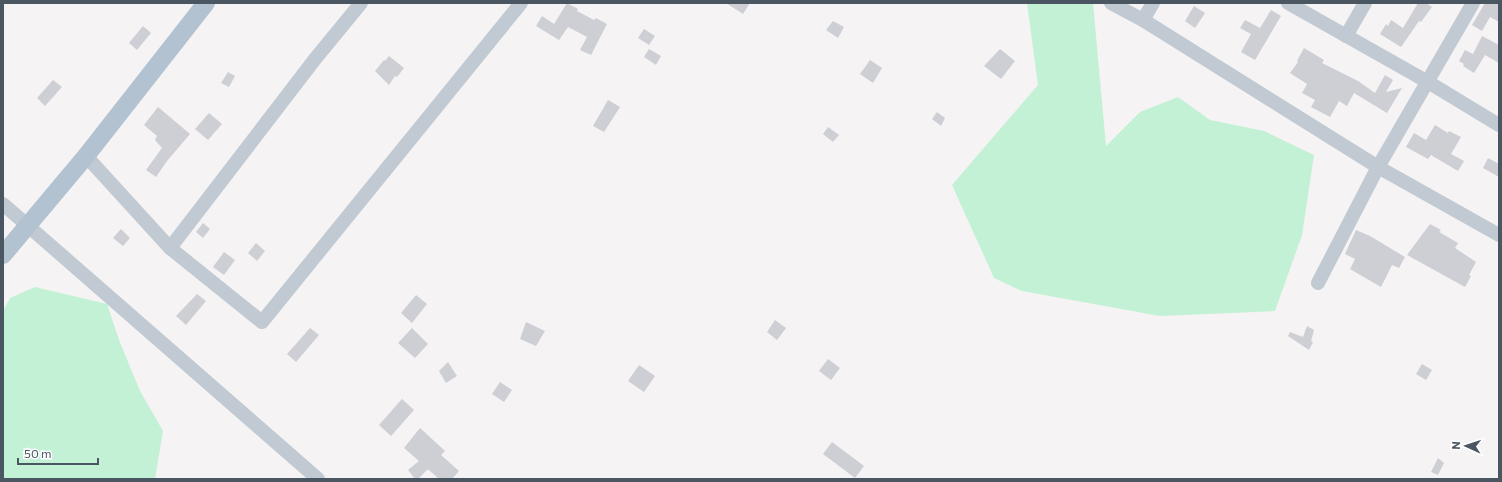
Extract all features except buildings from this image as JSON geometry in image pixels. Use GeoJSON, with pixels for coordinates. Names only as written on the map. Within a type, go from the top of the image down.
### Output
{"type":"FeatureCollection","features":[{"type":"Feature","properties":{"kind":"main road"},"geometry":{"type":"LineString","coordinates":[[3,255],[86,156],[206,3]]}},
{"type":"Feature","properties":{"kind":"street"},"geometry":{"type":"LineString","coordinates":[[170,248],[315,59],[361,3]]}},
{"type":"Feature","properties":{"kind":"street"},"geometry":{"type":"LineString","coordinates":[[86,156],[170,248],[262,322],[522,3]]}},
{"type":"Feature","properties":{"kind":"street"},"geometry":{"type":"LineString","coordinates":[[1111,3],[1143,20],[1378,167],[1499,234]]}},
{"type":"Feature","properties":{"kind":"street"},"geometry":{"type":"LineString","coordinates":[[1143,20],[1153,3]]}},
{"type":"Feature","properties":{"kind":"street"},"geometry":{"type":"LineString","coordinates":[[1288,3],[1428,82],[1499,125]]}},
{"type":"Feature","properties":{"kind":"street"},"geometry":{"type":"LineString","coordinates":[[1346,36],[1366,3]]}},
{"type":"Feature","properties":{"kind":"street"},"geometry":{"type":"LineString","coordinates":[[1318,283],[1378,167],[1474,3]]}},
{"type":"Feature","properties":{"kind":"street"},"geometry":{"type":"LineString","coordinates":[[3,204],[318,479]]}},
{"type":"Feature","properties":{"kind":"green space"},"geometry":{"type":"Polygon","coordinates":[[[1027,3],[1093,3],[1106,146],[1140,112],[1178,97],[1210,120],[1264,131],[1314,155],[1302,235],[1275,311],[1160,316],[1022,291],[994,278],[952,185],[1038,85],[1027,3]]]}},
{"type":"Feature","properties":{"kind":"green space"},"geometry":{"type":"Polygon","coordinates":[[[35,287],[107,304],[119,340],[140,391],[163,431],[155,479],[3,479],[3,311],[10,298],[35,287]]]}}]}
